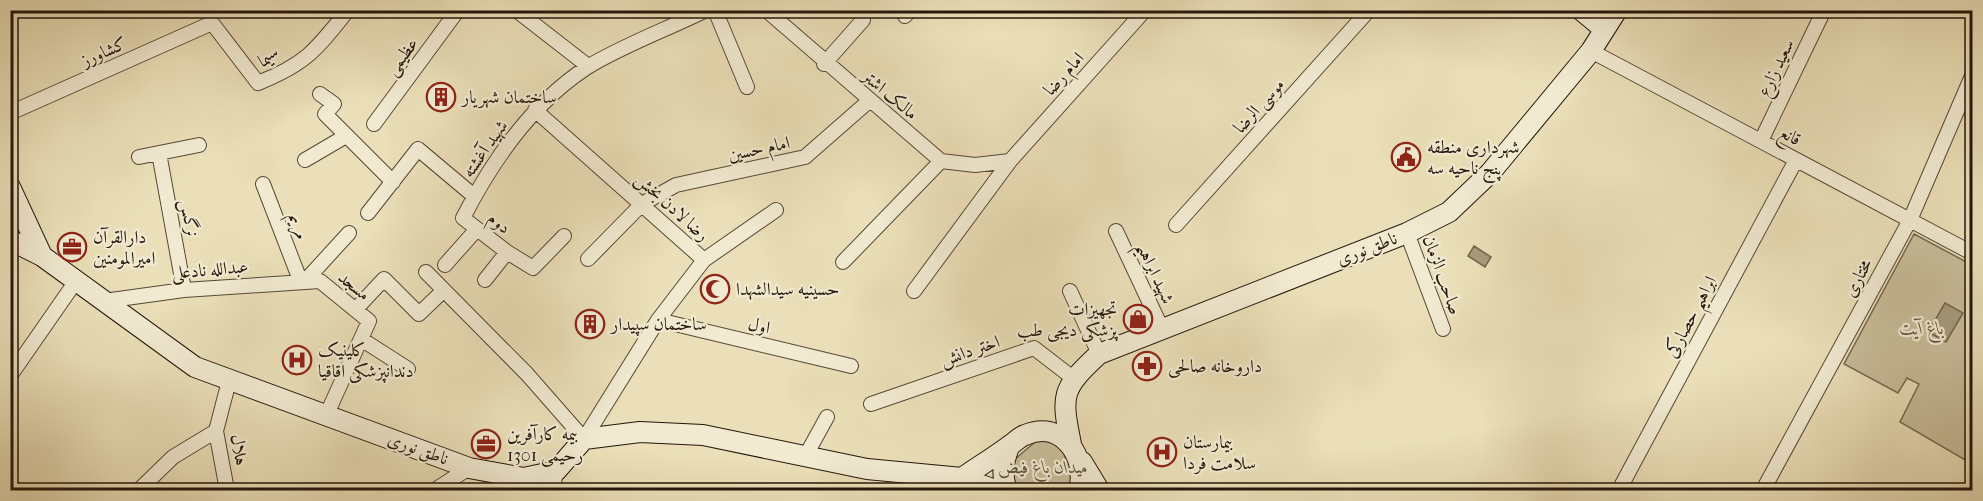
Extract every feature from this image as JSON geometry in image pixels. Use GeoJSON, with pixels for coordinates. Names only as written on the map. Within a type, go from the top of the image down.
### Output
{"type":"FeatureCollection","features":[{"type":"Feature","properties":{"kind":"street","name":"سیما"},"geometry":{"type":"LineString","coordinates":[[212,23],[258,83],[284,73],[313,54],[348,10]]}},
{"type":"Feature","properties":{"kind":"street","name":"عظیمی"},"geometry":{"type":"LineString","coordinates":[[374,124],[458,10]]}},
{"type":"Feature","properties":{"kind":"street"},"geometry":{"type":"LineString","coordinates":[[516,10],[588,66]]}},
{"type":"Feature","properties":{"kind":"street","name":"شهید آغشته"},"geometry":{"type":"LineString","coordinates":[[474,196],[535,110],[588,66],[706,10]]}},
{"type":"Feature","properties":{"kind":"street"},"geometry":{"type":"LineString","coordinates":[[715,10],[747,87]]}},
{"type":"Feature","properties":{"kind":"street","name":"مالک اشتر"},"geometry":{"type":"LineString","coordinates":[[766,10],[824,64],[941,161]]}},
{"type":"Feature","properties":{"kind":"street","name":"امام رضا"},"geometry":{"type":"LineString","coordinates":[[914,291],[1010,161],[1145,10]]}},
{"type":"Feature","properties":{"kind":"street","name":"موسی الرضا"},"geometry":{"type":"LineString","coordinates":[[1176,225],[1369,10]]}},
{"type":"Feature","properties":{"kind":"street"},"geometry":{"type":"LineString","coordinates":[[1581,10],[1604,29]]}},
{"type":"Feature","properties":{"kind":"street","name":"ناطق نوری"},"geometry":{"type":"LineString","coordinates":[[1064,406],[1073,378],[1099,354],[1407,233],[1449,212],[1490,173],[1591,51],[1617,10]]}},
{"type":"Feature","properties":{"kind":"street","name":"سعید زارع"},"geometry":{"type":"LineString","coordinates":[[1761,141],[1824,10]]}},
{"type":"Feature","properties":{"kind":"street"},"geometry":{"type":"LineString","coordinates":[[824,64],[863,20]]}},
{"type":"Feature","properties":{"kind":"street","name":"کشاورز"},"geometry":{"type":"LineString","coordinates":[[10,113],[212,23]]}},
{"type":"Feature","properties":{"kind":"street","name":"قانع"},"geometry":{"type":"LineString","coordinates":[[1591,51],[1972,253]]}},
{"type":"Feature","properties":{"kind":"street","name":"مختاری"},"geometry":{"type":"LineString","coordinates":[[1763,490],[1910,220],[1972,76]]}},
{"type":"Feature","properties":{"kind":"street"},"geometry":{"type":"LineString","coordinates":[[320,94],[334,104],[325,114],[393,182]]}},
{"type":"Feature","properties":{"kind":"street","name":"امام حسین"},"geometry":{"type":"LineString","coordinates":[[588,259],[642,204],[676,185],[805,157],[869,101]]}},
{"type":"Feature","properties":{"kind":"street","name":"رضا لادن بخش"},"geometry":{"type":"LineString","coordinates":[[535,110],[704,260],[658,320],[584,439]]}},
{"type":"Feature","properties":{"kind":"street"},"geometry":{"type":"LineString","coordinates":[[305,160],[346,136]]}},
{"type":"Feature","properties":{"kind":"street"},"geometry":{"type":"LineString","coordinates":[[139,157],[199,145]]}},
{"type":"Feature","properties":{"kind":"street"},"geometry":{"type":"LineString","coordinates":[[368,213],[418,149],[474,196]]}},
{"type":"Feature","properties":{"kind":"street","name":"نرگس"},"geometry":{"type":"LineString","coordinates":[[159,153],[184,290]]}},
{"type":"Feature","properties":{"kind":"street","name":"ابراهیم حصارکی"},"geometry":{"type":"LineString","coordinates":[[1619,490],[1796,160]]}},
{"type":"Feature","properties":{"kind":"street"},"geometry":{"type":"LineString","coordinates":[[843,262],[941,161],[975,165],[1010,161]]}},
{"type":"Feature","properties":{"kind":"street","name":"مریم"},"geometry":{"type":"LineString","coordinates":[[263,184],[308,280]]}},
{"type":"Feature","properties":{"kind":"street"},"geometry":{"type":"LineString","coordinates":[[10,187],[42,256]]}},
{"type":"Feature","properties":{"kind":"street","name":"دوم"},"geometry":{"type":"LineString","coordinates":[[474,196],[463,218],[507,252],[533,268],[564,236]]}},
{"type":"Feature","properties":{"kind":"street"},"geometry":{"type":"LineString","coordinates":[[704,260],[776,210]]}},
{"type":"Feature","properties":{"kind":"street"},"geometry":{"type":"LineString","coordinates":[[445,265],[477,229]]}},
{"type":"Feature","properties":{"kind":"street","name":"شهید ابراهیم"},"geometry":{"type":"LineString","coordinates":[[1116,231],[1162,329]]}},
{"type":"Feature","properties":{"kind":"street"},"geometry":{"type":"LineString","coordinates":[[308,280],[349,233]]}},
{"type":"Feature","properties":{"kind":"street","name":"صاحب الزمان"},"geometry":{"type":"LineString","coordinates":[[1407,233],[1443,330]]}},
{"type":"Feature","properties":{"kind":"street","name":"ناطق نوری"},"geometry":{"type":"LineString","coordinates":[[10,240],[42,256],[195,367],[469,468],[555,481],[584,439]]}},
{"type":"Feature","properties":{"kind":"street"},"geometry":{"type":"LineString","coordinates":[[485,280],[507,252]]}},
{"type":"Feature","properties":{"kind":"street"},"geometry":{"type":"LineString","coordinates":[[426,272],[527,374],[584,439],[640,432],[703,435],[867,470],[962,478],[995,490]]}},
{"type":"Feature","properties":{"kind":"street"},"geometry":{"type":"LineString","coordinates":[[355,310],[384,279],[419,314],[444,290]]}},
{"type":"Feature","properties":{"kind":"street","name":"عبدالله نادعلی"},"geometry":{"type":"LineString","coordinates":[[104,301],[184,290],[308,280]]}},
{"type":"Feature","properties":{"kind":"street","name":"مسجد"},"geometry":{"type":"LineString","coordinates":[[308,280],[369,321],[326,416]]}},
{"type":"Feature","properties":{"kind":"street"},"geometry":{"type":"LineString","coordinates":[[10,376],[76,281]]}},
{"type":"Feature","properties":{"kind":"street"},"geometry":{"type":"LineString","coordinates":[[1070,291],[1099,354]]}},
{"type":"Feature","properties":{"kind":"street","name":"اول"},"geometry":{"type":"LineString","coordinates":[[658,320],[851,366]]}},
{"type":"Feature","properties":{"kind":"street"},"geometry":{"type":"LineString","coordinates":[[361,339],[408,369]]}},
{"type":"Feature","properties":{"kind":"street","name":"اختر دانش"},"geometry":{"type":"LineString","coordinates":[[871,404],[1034,348],[1073,378]]}},
{"type":"Feature","properties":{"kind":"street","name":"هلال"},"geometry":{"type":"LineString","coordinates":[[227,490],[216,431],[229,381]]}},
{"type":"Feature","properties":{"kind":"street"},"geometry":{"type":"LineString","coordinates":[[962,478],[1064,406],[1082,480],[1079,490]]}},
{"type":"Feature","properties":{"kind":"street"},"geometry":{"type":"LineString","coordinates":[[805,457],[827,417]]}},
{"type":"Feature","properties":{"kind":"street"},"geometry":{"type":"LineString","coordinates":[[139,490],[173,458],[216,431]]}},
{"type":"Feature","properties":{"kind":"street"},"geometry":{"type":"LineString","coordinates":[[1007,490],[1002,477],[1003,465],[1017,441],[1041,432],[1058,436],[1075,451],[1099,490]]}},
{"type":"Feature","properties":{"kind":"street"},"geometry":{"type":"LineString","coordinates":[[435,490],[469,468]]}},
{"type":"Feature","properties":{"kind":"green space","name":"باغ آیت"},"geometry":{"type":"Polygon","coordinates":[[[1914,234],[1972,265],[1972,464],[1900,422],[1919,384],[1907,378],[1898,393],[1844,364],[1914,234]]]}},
{"type":"Feature","properties":{"kind":"green space","name":"میدان باغ فیض"},"geometry":{"type":"Polygon","coordinates":[[[1055,425],[1075,490],[1019,490],[993,478],[1055,425]]]}},
{"type":"Feature","properties":{"kind":"shaded area"},"geometry":{"type":"Polygon","coordinates":[[[1474,246],[1491,257],[1485,267],[1468,256],[1474,246]]]}},
{"type":"Feature","properties":{"kind":"shaded area"},"geometry":{"type":"Polygon","coordinates":[[[1945,303],[1963,313],[1946,342],[1928,332],[1945,303]]]}},
{"type":"Feature","properties":{"kind":"place","name":"ساختمان شهریار"},"geometry":{"type":"Point","coordinates":[441,97]}},
{"type":"Feature","properties":{"kind":"place","name":"شهرداری منطقه پنج ناحیه سه"},"geometry":{"type":"Point","coordinates":[1406,157]}},
{"type":"Feature","properties":{"kind":"place","name":"دارالقرآن امیرالمومنین"},"geometry":{"type":"Point","coordinates":[72,247]}},
{"type":"Feature","properties":{"kind":"place","name":"حسینیه سیدالشهدا"},"geometry":{"type":"Point","coordinates":[715,289]}},
{"type":"Feature","properties":{"kind":"place","name":"تجهیزات پزشکی دیجی طب"},"geometry":{"type":"Point","coordinates":[1138,319]}},
{"type":"Feature","properties":{"kind":"place","name":"ساختمان سپیدار"},"geometry":{"type":"Point","coordinates":[590,324]}},
{"type":"Feature","properties":{"kind":"place","name":"کلینیک دندانپزشکی اقاقیا"},"geometry":{"type":"Point","coordinates":[297,360]}},
{"type":"Feature","properties":{"kind":"place","name":"داروخانه صالحی"},"geometry":{"type":"Point","coordinates":[1147,366]}},
{"type":"Feature","properties":{"kind":"place","name":"بیمه کارآفرین 1301 رحیمی"},"geometry":{"type":"Point","coordinates":[486,444]}},
{"type":"Feature","properties":{"kind":"place","name":"بیمارستان سلامت فردا"},"geometry":{"type":"Point","coordinates":[1162,452]}}]}
